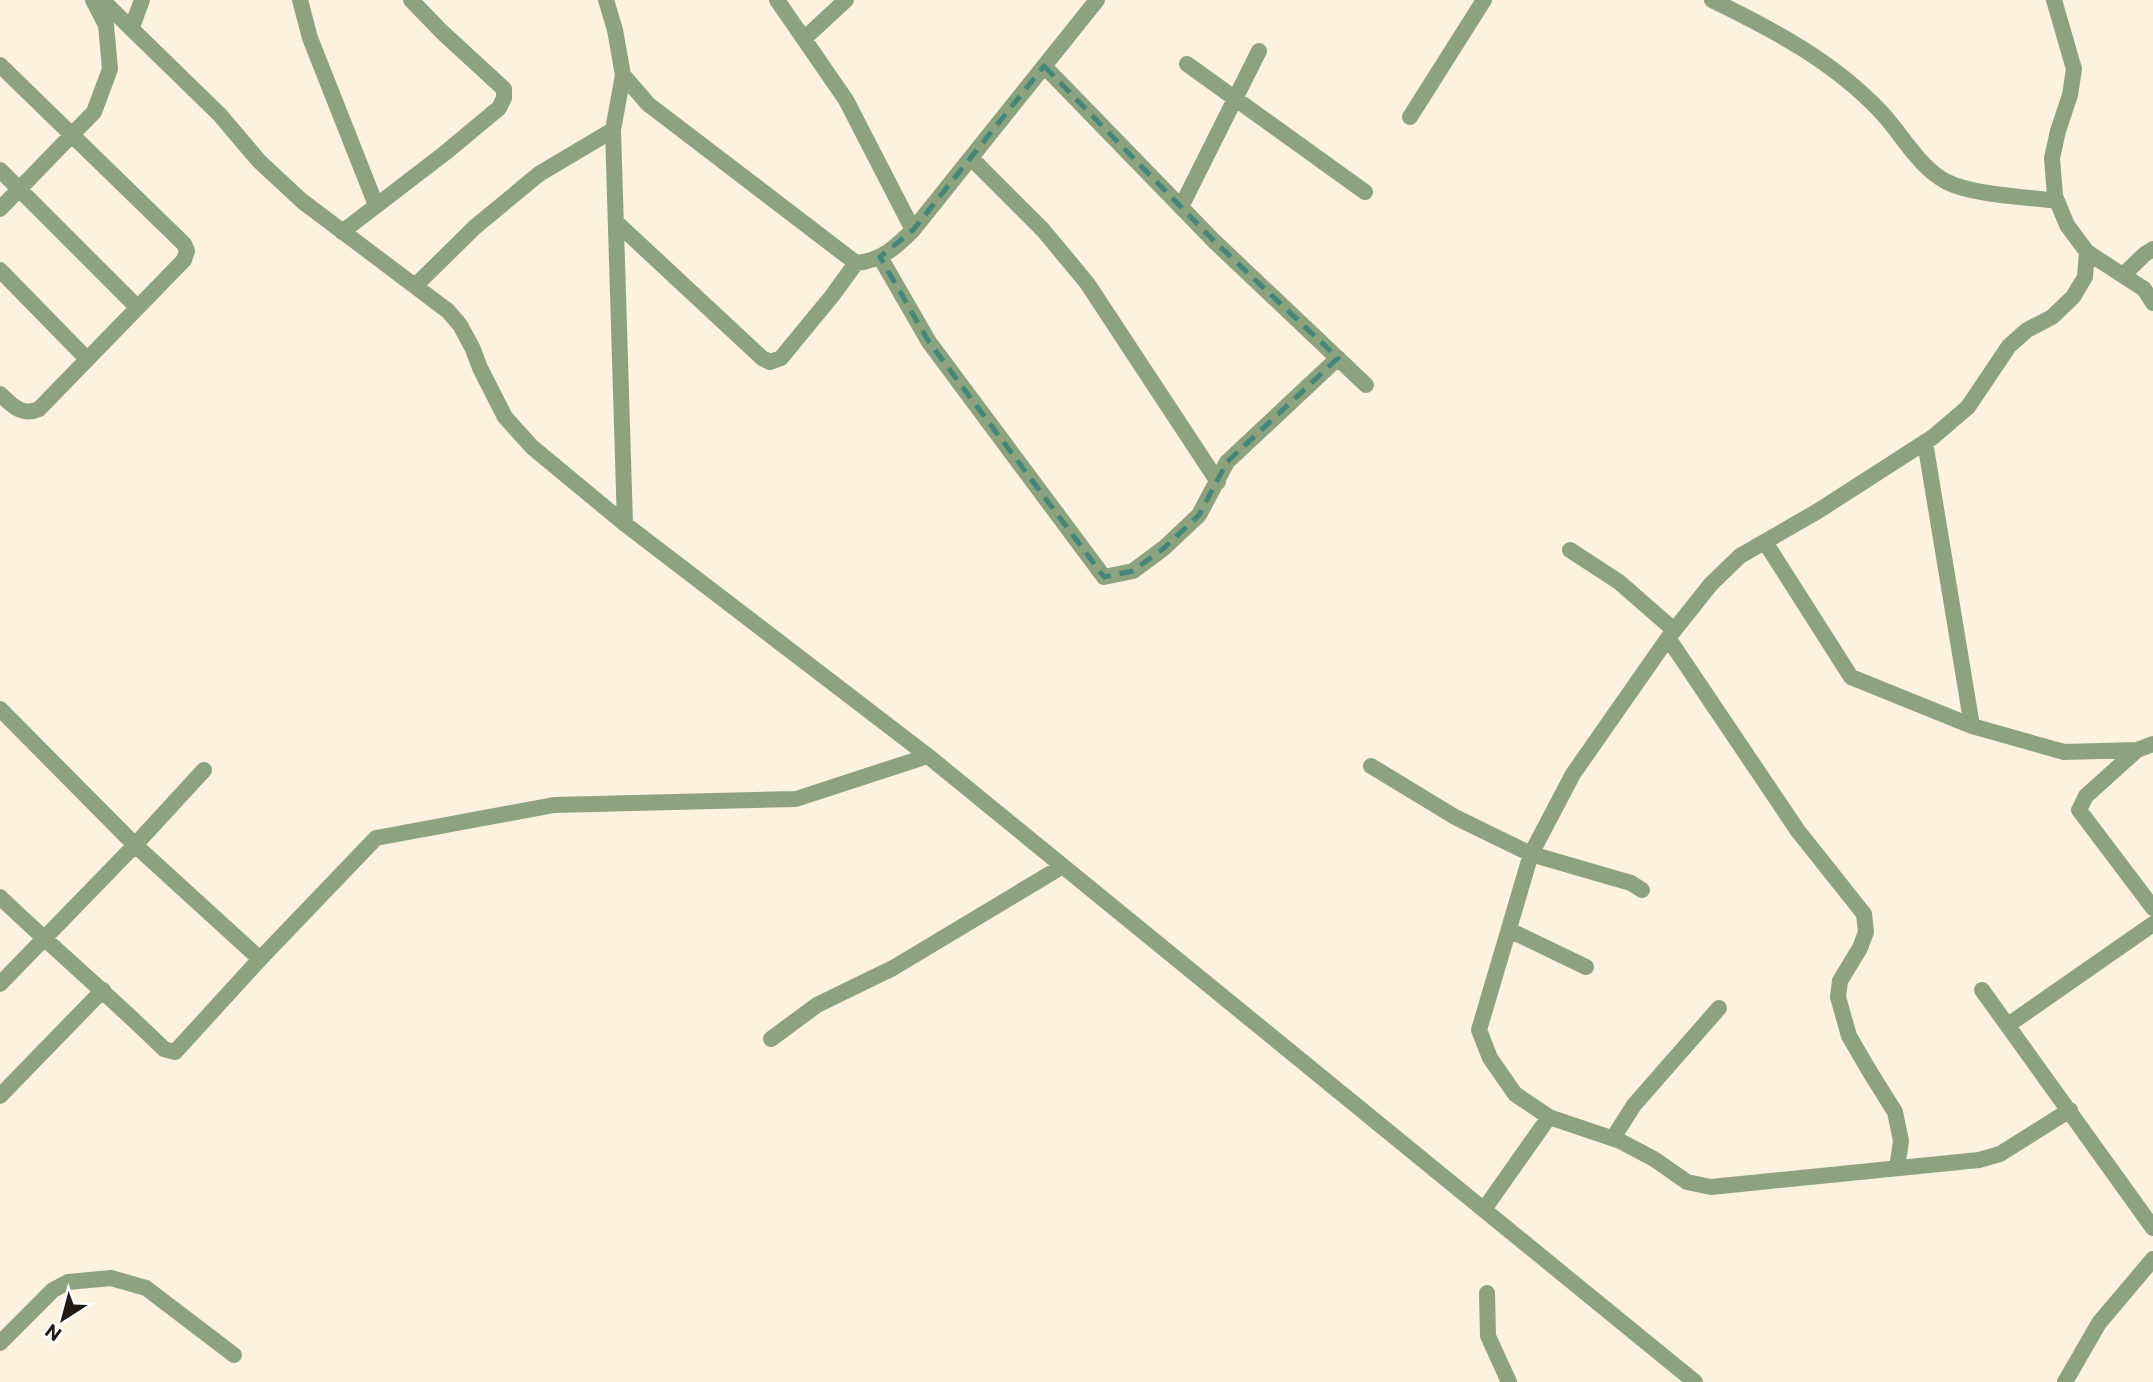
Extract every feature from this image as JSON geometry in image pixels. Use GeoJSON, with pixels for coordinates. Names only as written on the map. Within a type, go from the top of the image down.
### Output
{"type":"FeatureCollection","features":[{"type":"Feature","properties":{"kind":"street"},"geometry":{"type":"LineString","coordinates":[[0,209],[94,112],[110,69],[106,25],[93,0]]}},
{"type":"Feature","properties":{"kind":"street"},"geometry":{"type":"LineString","coordinates":[[102,0],[220,115],[280,182],[448,311],[460,325],[505,417],[532,447],[625,524],[928,756],[1695,1382]]}},
{"type":"Feature","properties":{"kind":"street"},"geometry":{"type":"LineString","coordinates":[[132,27],[142,0]]}},
{"type":"Feature","properties":{"kind":"street"},"geometry":{"type":"LineString","coordinates":[[300,0],[310,38],[376,205]]}},
{"type":"Feature","properties":{"kind":"street"},"geometry":{"type":"LineString","coordinates":[[342,232],[499,108],[504,98],[504,89],[411,0]]}},
{"type":"Feature","properties":{"kind":"street"},"geometry":{"type":"LineString","coordinates":[[606,0],[615,30],[623,75],[613,130],[625,524]]}},
{"type":"Feature","properties":{"kind":"street"},"geometry":{"type":"LineString","coordinates":[[777,0],[846,100],[913,230]]}},
{"type":"Feature","properties":{"kind":"street"},"geometry":{"type":"LineString","coordinates":[[805,38],[846,0]]}},
{"type":"Feature","properties":{"kind":"street"},"geometry":{"type":"LineString","coordinates":[[623,75],[648,104],[856,263],[868,262],[896,247],[913,230],[1097,0]]}},
{"type":"Feature","properties":{"kind":"street"},"geometry":{"type":"LineString","coordinates":[[1410,117],[1483,0]]}},
{"type":"Feature","properties":{"kind":"street"},"geometry":{"type":"LineString","coordinates":[[1712,0],[1757,21],[1832,66],[1881,112],[1933,174],[1965,188],[2057,201]]}},
{"type":"Feature","properties":{"kind":"street"},"geometry":{"type":"LineString","coordinates":[[2054,0],[2074,69],[2070,95],[2052,158],[2055,196],[2067,225],[2087,252],[2144,289],[2153,303]]}},
{"type":"Feature","properties":{"kind":"street"},"geometry":{"type":"LineString","coordinates":[[1181,207],[1259,51]]}},
{"type":"Feature","properties":{"kind":"street"},"geometry":{"type":"LineString","coordinates":[[1188,64],[1365,192]]}},
{"type":"Feature","properties":{"kind":"street"},"geometry":{"type":"LineString","coordinates":[[0,65],[184,244],[187,251],[184,260],[39,409],[32,412],[18,410],[0,394]]}},
{"type":"Feature","properties":{"kind":"street"},"geometry":{"type":"LineString","coordinates":[[1044,66],[1181,207],[1366,385]]}},
{"type":"Feature","properties":{"kind":"street"},"geometry":{"type":"LineString","coordinates":[[415,286],[475,227],[539,174],[613,130]]}},
{"type":"Feature","properties":{"kind":"street"},"geometry":{"type":"LineString","coordinates":[[971,158],[1043,230],[1087,283],[1218,482]]}},
{"type":"Feature","properties":{"kind":"street"},"geometry":{"type":"LineString","coordinates":[[0,170],[137,307]]}},
{"type":"Feature","properties":{"kind":"street"},"geometry":{"type":"LineString","coordinates":[[616,222],[762,358],[770,362],[781,358],[856,263]]}},
{"type":"Feature","properties":{"kind":"street"},"geometry":{"type":"LineString","coordinates":[[2123,275],[2153,249]]}},
{"type":"Feature","properties":{"kind":"street"},"geometry":{"type":"LineString","coordinates":[[2070,1110],[2000,1154],[1979,1160],[1711,1187],[1686,1182],[1654,1159],[1613,1138],[1549,1117],[1515,1094],[1490,1058],[1479,1030],[1531,854],[1573,774],[1671,634],[1740,556],[1818,512],[1925,442],[1968,407],[2009,346],[2026,330],[2052,317],[2073,296],[2085,277],[2087,252]]}},
{"type":"Feature","properties":{"kind":"street"},"geometry":{"type":"LineString","coordinates":[[880,257],[929,342],[1104,577],[1133,571],[1164,548],[1199,515],[1227,462],[1338,358]]}},
{"type":"Feature","properties":{"kind":"street"},"geometry":{"type":"LineString","coordinates":[[0,270],[87,359]]}},
{"type":"Feature","properties":{"kind":"street"},"geometry":{"type":"LineString","coordinates":[[1925,442],[1972,726]]}},
{"type":"Feature","properties":{"kind":"street"},"geometry":{"type":"LineString","coordinates":[[1765,542],[1851,677],[1972,726],[2064,752],[2145,747]]}},
{"type":"Feature","properties":{"kind":"street"},"geometry":{"type":"LineString","coordinates":[[1570,550],[1619,582],[1671,634],[1798,831],[1864,914],[1866,932],[1860,948],[1840,981],[1838,997],[1849,1036],[1895,1112],[1902,1141],[1897,1168]]}},
{"type":"Feature","properties":{"kind":"street"},"geometry":{"type":"LineString","coordinates":[[0,709],[135,845],[260,958]]}},
{"type":"Feature","properties":{"kind":"street"},"geometry":{"type":"LineString","coordinates":[[2145,747],[2085,796],[2079,810],[2153,908]]}},
{"type":"Feature","properties":{"kind":"street"},"geometry":{"type":"LineString","coordinates":[[0,897],[164,1049],[175,1052],[260,958],[376,838],[554,805],[796,799],[928,756]]}},
{"type":"Feature","properties":{"kind":"street"},"geometry":{"type":"LineString","coordinates":[[1371,766],[1455,817],[1531,854],[1631,883],[1642,890]]}},
{"type":"Feature","properties":{"kind":"street"},"geometry":{"type":"LineString","coordinates":[[0,984],[204,770]]}},
{"type":"Feature","properties":{"kind":"street"},"geometry":{"type":"LineString","coordinates":[[771,1039],[817,1005],[893,968],[1063,866]]}},
{"type":"Feature","properties":{"kind":"street"},"geometry":{"type":"LineString","coordinates":[[2008,1026],[2153,923]]}},
{"type":"Feature","properties":{"kind":"street"},"geometry":{"type":"LineString","coordinates":[[1509,930],[1586,967]]}},
{"type":"Feature","properties":{"kind":"street"},"geometry":{"type":"LineString","coordinates":[[0,1096],[103,990]]}},
{"type":"Feature","properties":{"kind":"street"},"geometry":{"type":"LineString","coordinates":[[1982,990],[2153,1228]]}},
{"type":"Feature","properties":{"kind":"street"},"geometry":{"type":"LineString","coordinates":[[1613,1138],[1634,1105],[1718,1008]]}},
{"type":"Feature","properties":{"kind":"street"},"geometry":{"type":"LineString","coordinates":[[1485,1209],[1549,1117]]}},
{"type":"Feature","properties":{"kind":"street"},"geometry":{"type":"LineString","coordinates":[[2066,1382],[2099,1323],[2153,1259]]}},
{"type":"Feature","properties":{"kind":"street"},"geometry":{"type":"LineString","coordinates":[[0,1343],[52,1290],[68,1282],[111,1278],[146,1288],[234,1355]]}},
{"type":"Feature","properties":{"kind":"street"},"geometry":{"type":"LineString","coordinates":[[1487,1293],[1488,1336],[1509,1382]]}},
{"type":"Feature","properties":{"kind":"highlighted area"},"geometry":{"type":"Polygon","coordinates":[[[1044,66],[1214,241],[1338,358],[1227,462],[1199,515],[1164,548],[1133,571],[1104,577],[929,342],[880,257],[913,230],[1044,66]]]}}]}
